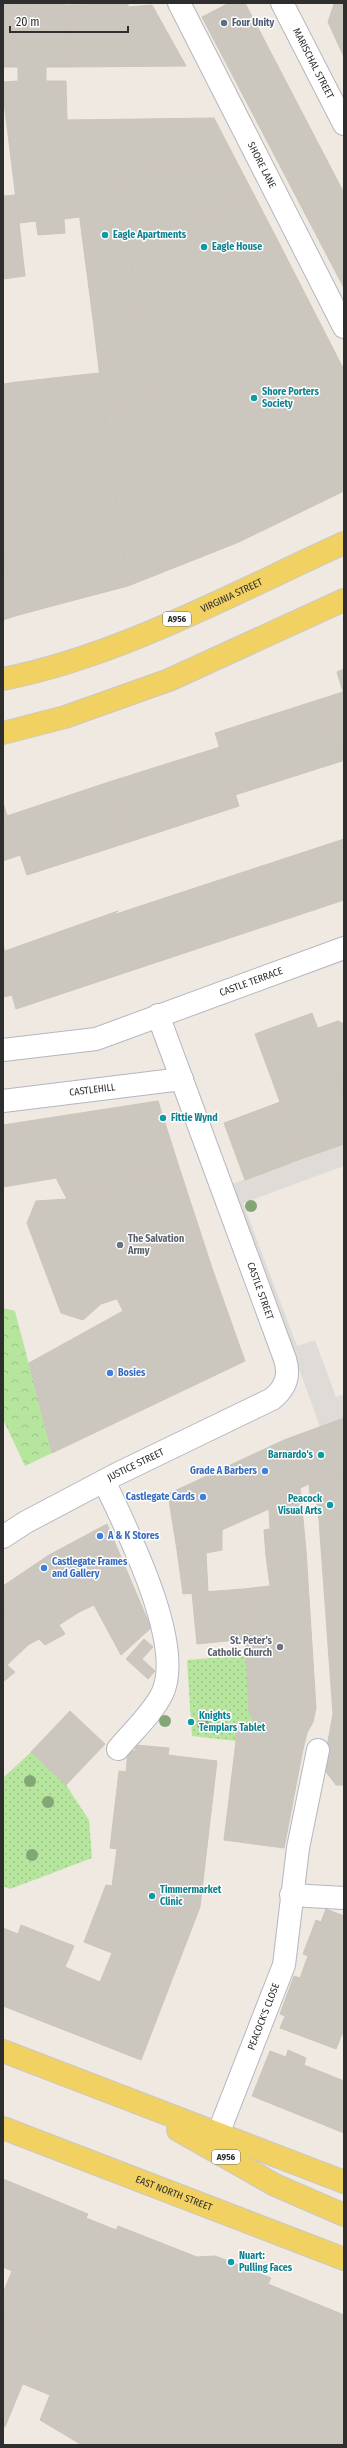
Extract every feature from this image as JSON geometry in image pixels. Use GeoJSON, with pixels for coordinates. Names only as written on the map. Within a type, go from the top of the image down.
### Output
{"type":"FeatureCollection","features":[{"type":"Feature","properties":{"kind":"main road","name":"VIRGINIA STREET"},"geometry":{"type":"LineString","coordinates":[[3,679],[34,673],[134,638],[344,543]]}},
{"type":"Feature","properties":{"kind":"main road"},"geometry":{"type":"LineString","coordinates":[[3,733],[65,717],[170,680],[344,600]]}},
{"type":"Feature","properties":{"kind":"main road","name":"A956"},"geometry":{"type":"LineString","coordinates":[[3,2051],[344,2182]]}},
{"type":"Feature","properties":{"kind":"main road","name":"A956"},"geometry":{"type":"LineString","coordinates":[[111,2092],[275,2185],[344,2214]]}},
{"type":"Feature","properties":{"kind":"main road","name":"EAST NORTH STREET"},"geometry":{"type":"LineString","coordinates":[[3,2128],[344,2259]]}},
{"type":"Feature","properties":{"kind":"street","name":"SHORE LANE"},"geometry":{"type":"LineString","coordinates":[[179,3],[344,327]]}},
{"type":"Feature","properties":{"kind":"street","name":"MARISCHAL STREET"},"geometry":{"type":"LineString","coordinates":[[282,3],[344,124]]}},
{"type":"Feature","properties":{"kind":"street","name":"CASTLE TERRACE"},"geometry":{"type":"LineString","coordinates":[[3,1050],[96,1039],[344,948]]}},
{"type":"Feature","properties":{"kind":"street"},"geometry":{"type":"LineString","coordinates":[[158,1015],[182,1079]]}},
{"type":"Feature","properties":{"kind":"street","name":"CASTLEHILL"},"geometry":{"type":"LineString","coordinates":[[3,1101],[182,1079]]}},
{"type":"Feature","properties":{"kind":"street","name":"CASTLE STREET"},"geometry":{"type":"LineString","coordinates":[[182,1079],[287,1366],[287,1380],[272,1400]]}},
{"type":"Feature","properties":{"kind":"street","name":"JUSTICE STREET"},"geometry":{"type":"LineString","coordinates":[[3,1537],[26,1522],[104,1481],[272,1400]]}},
{"type":"Feature","properties":{"kind":"street"},"geometry":{"type":"LineString","coordinates":[[104,1481],[141,1561],[154,1596],[168,1668],[162,1694],[118,1749]]}},
{"type":"Feature","properties":{"kind":"street","name":"PEACOCK'S CLOSE"},"geometry":{"type":"LineString","coordinates":[[218,2134],[284,1965],[291,1895],[298,1848],[318,1750]]}},
{"type":"Feature","properties":{"kind":"street"},"geometry":{"type":"LineString","coordinates":[[291,1895],[344,1898]]}},
{"type":"Feature","properties":{"kind":"green space"},"geometry":{"type":"Polygon","coordinates":[[[3,1308],[15,1311],[52,1453],[25,1466],[3,1419],[3,1308]]]}},
{"type":"Feature","properties":{"kind":"green space"},"geometry":{"type":"Polygon","coordinates":[[[248,1655],[249,1711],[254,1723],[236,1741],[192,1736],[187,1660],[248,1655]]]}},
{"type":"Feature","properties":{"kind":"green space"},"geometry":{"type":"Polygon","coordinates":[[[31,1752],[66,1785],[89,1820],[92,1858],[10,1889],[3,1886],[3,1778],[31,1752]]]}},
{"type":"Feature","properties":{"kind":"shaded area"},"geometry":{"type":"Polygon","coordinates":[[[344,1144],[344,1166],[243,1203],[297,1346],[315,1340],[336,1397],[344,1394],[344,1418],[320,1427],[232,1184],[344,1144]]]}},
{"type":"Feature","properties":{"kind":"building"},"geometry":{"type":"Polygon","coordinates":[[[3,3],[65,3],[66,67],[46,67],[46,81],[66,81],[67,120],[79,217],[64,219],[65,233],[38,235],[36,221],[19,223],[3,94],[3,82],[18,81],[18,67],[3,67],[3,3]]]}},
{"type":"Feature","properties":{"kind":"building"},"geometry":{"type":"Polygon","coordinates":[[[229,3],[245,3],[344,193],[344,288],[202,17],[229,3]]]}},
{"type":"Feature","properties":{"kind":"building"},"geometry":{"type":"Polygon","coordinates":[[[344,3],[344,57],[328,22],[334,4],[344,3]]]}},
{"type":"Feature","properties":{"kind":"building"},"geometry":{"type":"Polygon","coordinates":[[[128,4],[128,7],[152,5],[186,66],[66,67],[65,5],[128,4]]]}},
{"type":"Feature","properties":{"kind":"building","name":"Eagle Apartments"},"geometry":{"type":"Polygon","coordinates":[[[214,118],[242,172],[121,176],[137,308],[94,327],[67,120],[214,118]]]}},
{"type":"Feature","properties":{"kind":"building"},"geometry":{"type":"Polygon","coordinates":[[[242,172],[253,193],[130,253],[121,176],[242,172]]]}},
{"type":"Feature","properties":{"kind":"building","name":"Eagle House"},"geometry":{"type":"Polygon","coordinates":[[[253,193],[278,241],[137,308],[130,253],[253,193]]]}},
{"type":"Feature","properties":{"kind":"building"},"geometry":{"type":"Polygon","coordinates":[[[16,195],[25,276],[3,279],[3,196],[16,195]]]}},
{"type":"Feature","properties":{"kind":"building","name":"Shore Porters Society"},"geometry":{"type":"Polygon","coordinates":[[[278,241],[344,370],[344,491],[239,542],[158,385],[104,412],[94,327],[278,241]]]}},
{"type":"Feature","properties":{"kind":"building"},"geometry":{"type":"Polygon","coordinates":[[[99,373],[128,586],[52,606],[17,382],[99,373]]]}},
{"type":"Feature","properties":{"kind":"building"},"geometry":{"type":"Polygon","coordinates":[[[17,382],[52,606],[15,616],[3,543],[3,384],[17,382]]]}},
{"type":"Feature","properties":{"kind":"building"},"geometry":{"type":"Polygon","coordinates":[[[158,385],[239,542],[128,586],[104,412],[158,385]]]}},
{"type":"Feature","properties":{"kind":"building"},"geometry":{"type":"Polygon","coordinates":[[[3,543],[15,616],[3,620],[3,543]]]}},
{"type":"Feature","properties":{"kind":"building"},"geometry":{"type":"Polygon","coordinates":[[[344,669],[344,760],[342,761],[321,699],[343,692],[337,672],[344,669]]]}},
{"type":"Feature","properties":{"kind":"building"},"geometry":{"type":"Polygon","coordinates":[[[321,699],[342,761],[235,795],[215,733],[321,699]]]}},
{"type":"Feature","properties":{"kind":"building"},"geometry":{"type":"Polygon","coordinates":[[[220,747],[239,806],[129,842],[109,782],[220,747]]]}},
{"type":"Feature","properties":{"kind":"building"},"geometry":{"type":"Polygon","coordinates":[[[109,782],[129,842],[27,875],[7,816],[109,782]]]}},
{"type":"Feature","properties":{"kind":"building"},"geometry":{"type":"Polygon","coordinates":[[[3,803],[20,855],[3,861],[3,803]]]}},
{"type":"Feature","properties":{"kind":"building"},"geometry":{"type":"Polygon","coordinates":[[[344,839],[344,900],[16,1009],[12,995],[3,997],[3,946],[5,951],[118,911],[113,915],[344,839]]]}},
{"type":"Feature","properties":{"kind":"building"},"geometry":{"type":"Polygon","coordinates":[[[312,1013],[344,1099],[344,1144],[301,1159],[255,1034],[312,1013]]]}},
{"type":"Feature","properties":{"kind":"building"},"geometry":{"type":"Polygon","coordinates":[[[338,1021],[344,1024],[344,1099],[318,1028],[338,1021]]]}},
{"type":"Feature","properties":{"kind":"building"},"geometry":{"type":"Polygon","coordinates":[[[158,1101],[179,1167],[67,1199],[56,1178],[3,1187],[3,1125],[158,1101]]]}},
{"type":"Feature","properties":{"kind":"building"},"geometry":{"type":"Polygon","coordinates":[[[280,1102],[301,1159],[245,1180],[224,1123],[280,1102]]]}},
{"type":"Feature","properties":{"kind":"building","name":"The Salvation Army"},"geometry":{"type":"Polygon","coordinates":[[[179,1167],[212,1268],[101,1304],[83,1320],[61,1313],[27,1223],[36,1201],[67,1199],[179,1167]]]}},
{"type":"Feature","properties":{"kind":"building"},"geometry":{"type":"Polygon","coordinates":[[[212,1268],[245,1361],[52,1453],[29,1363],[123,1311],[117,1299],[212,1268]]]}},
{"type":"Feature","properties":{"kind":"building","name":"Barnardo's"},"geometry":{"type":"Polygon","coordinates":[[[344,1418],[344,1472],[309,1484],[292,1437],[344,1418]]]}},
{"type":"Feature","properties":{"kind":"building"},"geometry":{"type":"Polygon","coordinates":[[[292,1437],[309,1484],[300,1488],[284,1440],[292,1437]]]}},
{"type":"Feature","properties":{"kind":"building"},"geometry":{"type":"Polygon","coordinates":[[[284,1440],[300,1488],[265,1500],[269,1509],[177,1550],[168,1494],[284,1440]]]}},
{"type":"Feature","properties":{"kind":"building","name":"Peacock Visual Arts"},"geometry":{"type":"Polygon","coordinates":[[[344,1472],[344,1516],[319,1520],[315,1493],[310,1494],[309,1484],[344,1472]]]}},
{"type":"Feature","properties":{"kind":"building"},"geometry":{"type":"Polygon","coordinates":[[[300,1488],[306,1550],[266,1556],[264,1530],[270,1529],[269,1509],[265,1500],[300,1488]]]}},
{"type":"Feature","properties":{"kind":"building"},"geometry":{"type":"Polygon","coordinates":[[[344,1516],[344,1785],[336,1785],[323,1768],[333,1714],[319,1520],[344,1516]]]}},
{"type":"Feature","properties":{"kind":"building"},"geometry":{"type":"Polygon","coordinates":[[[107,1524],[151,1628],[121,1655],[94,1605],[79,1612],[49,1555],[107,1524]]]}},
{"type":"Feature","properties":{"kind":"building"},"geometry":{"type":"Polygon","coordinates":[[[222,1529],[222,1550],[206,1553],[208,1592],[183,1594],[177,1550],[222,1529]]]}},
{"type":"Feature","properties":{"kind":"building","name":"St. Peter's Catholic Church"},"geometry":{"type":"Polygon","coordinates":[[[306,1550],[316,1708],[313,1722],[307,1733],[303,1749],[236,1741],[236,1723],[254,1723],[249,1711],[243,1589],[270,1586],[266,1556],[306,1550]]]}},
{"type":"Feature","properties":{"kind":"building"},"geometry":{"type":"Polygon","coordinates":[[[49,1555],[79,1612],[59,1625],[65,1634],[45,1645],[39,1639],[28,1645],[3,1606],[3,1586],[49,1555]]]}},
{"type":"Feature","properties":{"kind":"building"},"geometry":{"type":"Polygon","coordinates":[[[243,1589],[247,1639],[197,1644],[192,1593],[243,1589]]]}},
{"type":"Feature","properties":{"kind":"building"},"geometry":{"type":"Polygon","coordinates":[[[3,1606],[28,1645],[7,1665],[15,1672],[3,1682],[3,1606]]]}},
{"type":"Feature","properties":{"kind":"building"},"geometry":{"type":"Polygon","coordinates":[[[144,1639],[153,1647],[142,1659],[155,1671],[148,1679],[126,1659],[144,1639]]]}},
{"type":"Feature","properties":{"kind":"building"},"geometry":{"type":"Polygon","coordinates":[[[70,1711],[105,1744],[66,1785],[31,1752],[70,1711]]]}},
{"type":"Feature","properties":{"kind":"building"},"geometry":{"type":"Polygon","coordinates":[[[236,1741],[303,1749],[284,1848],[224,1840],[236,1741]]]}},
{"type":"Feature","properties":{"kind":"building","name":"Timmermarket Clinic"},"geometry":{"type":"Polygon","coordinates":[[[136,1745],[169,1748],[168,1755],[217,1761],[200,1907],[141,2060],[3,2006],[3,1928],[18,1934],[21,1925],[74,1946],[65,1967],[100,1982],[112,1953],[84,1942],[106,1885],[112,1886],[117,1849],[110,1848],[119,1771],[126,1772],[128,1751],[135,1751],[136,1745]]]}},
{"type":"Feature","properties":{"kind":"building"},"geometry":{"type":"Polygon","coordinates":[[[326,1909],[344,1916],[344,2034],[342,2034],[336,2049],[280,2028],[285,2016],[280,2014],[294,1976],[300,1978],[308,1956],[303,1954],[316,1920],[321,1922],[326,1909]]]}},
{"type":"Feature","properties":{"kind":"building"},"geometry":{"type":"Polygon","coordinates":[[[288,2050],[306,2058],[304,2065],[344,2081],[344,2133],[252,2096],[270,2051],[286,2057],[288,2050]]]}},
{"type":"Feature","properties":{"kind":"building"},"geometry":{"type":"Polygon","coordinates":[[[3,2179],[88,2214],[86,2218],[116,2230],[118,2226],[197,2257],[215,2256],[231,2262],[271,2278],[268,2284],[344,2315],[344,2445],[82,2445],[40,2420],[50,2395],[23,2384],[45,2329],[3,2312],[3,2293],[12,2271],[3,2267],[3,2179]]]}},
{"type":"Feature","properties":{"kind":"building"},"geometry":{"type":"Polygon","coordinates":[[[3,2312],[45,2329],[5,2427],[3,2426],[3,2312]]]}},
{"type":"Feature","properties":{"kind":"place","name":"Four Unity"},"geometry":{"type":"Point","coordinates":[224,23]}},
{"type":"Feature","properties":{"kind":"place","name":"Eagle Apartments"},"geometry":{"type":"Point","coordinates":[105,235]}},
{"type":"Feature","properties":{"kind":"place","name":"Eagle House"},"geometry":{"type":"Point","coordinates":[204,247]}},
{"type":"Feature","properties":{"kind":"place","name":"Shore Porters Society"},"geometry":{"type":"Point","coordinates":[254,398]}},
{"type":"Feature","properties":{"kind":"place","name":"Fittie Wynd"},"geometry":{"type":"Point","coordinates":[163,1118]}},
{"type":"Feature","properties":{"kind":"place","name":"The Salvation Army"},"geometry":{"type":"Point","coordinates":[120,1245]}},
{"type":"Feature","properties":{"kind":"place","name":"Bosies"},"geometry":{"type":"Point","coordinates":[110,1373]}},
{"type":"Feature","properties":{"kind":"place","name":"Barnardo's"},"geometry":{"type":"Point","coordinates":[321,1455]}},
{"type":"Feature","properties":{"kind":"place","name":"Grade A Barbers"},"geometry":{"type":"Point","coordinates":[265,1471]}},
{"type":"Feature","properties":{"kind":"place","name":"Castlegate Cards"},"geometry":{"type":"Point","coordinates":[203,1497]}},
{"type":"Feature","properties":{"kind":"place","name":"Peacock Visual Arts"},"geometry":{"type":"Point","coordinates":[330,1505]}},
{"type":"Feature","properties":{"kind":"place","name":"A & K Stores"},"geometry":{"type":"Point","coordinates":[100,1536]}},
{"type":"Feature","properties":{"kind":"place","name":"Castlegate Frames and Gallery"},"geometry":{"type":"Point","coordinates":[44,1568]}},
{"type":"Feature","properties":{"kind":"place","name":"St. Peter's Catholic Church"},"geometry":{"type":"Point","coordinates":[280,1647]}},
{"type":"Feature","properties":{"kind":"place","name":"Knights Templars Tablet"},"geometry":{"type":"Point","coordinates":[191,1722]}},
{"type":"Feature","properties":{"kind":"place","name":"Timmermarket Clinic"},"geometry":{"type":"Point","coordinates":[152,1896]}},
{"type":"Feature","properties":{"kind":"place","name":"Nuart: Pulling Faces"},"geometry":{"type":"Point","coordinates":[231,2262]}}]}
